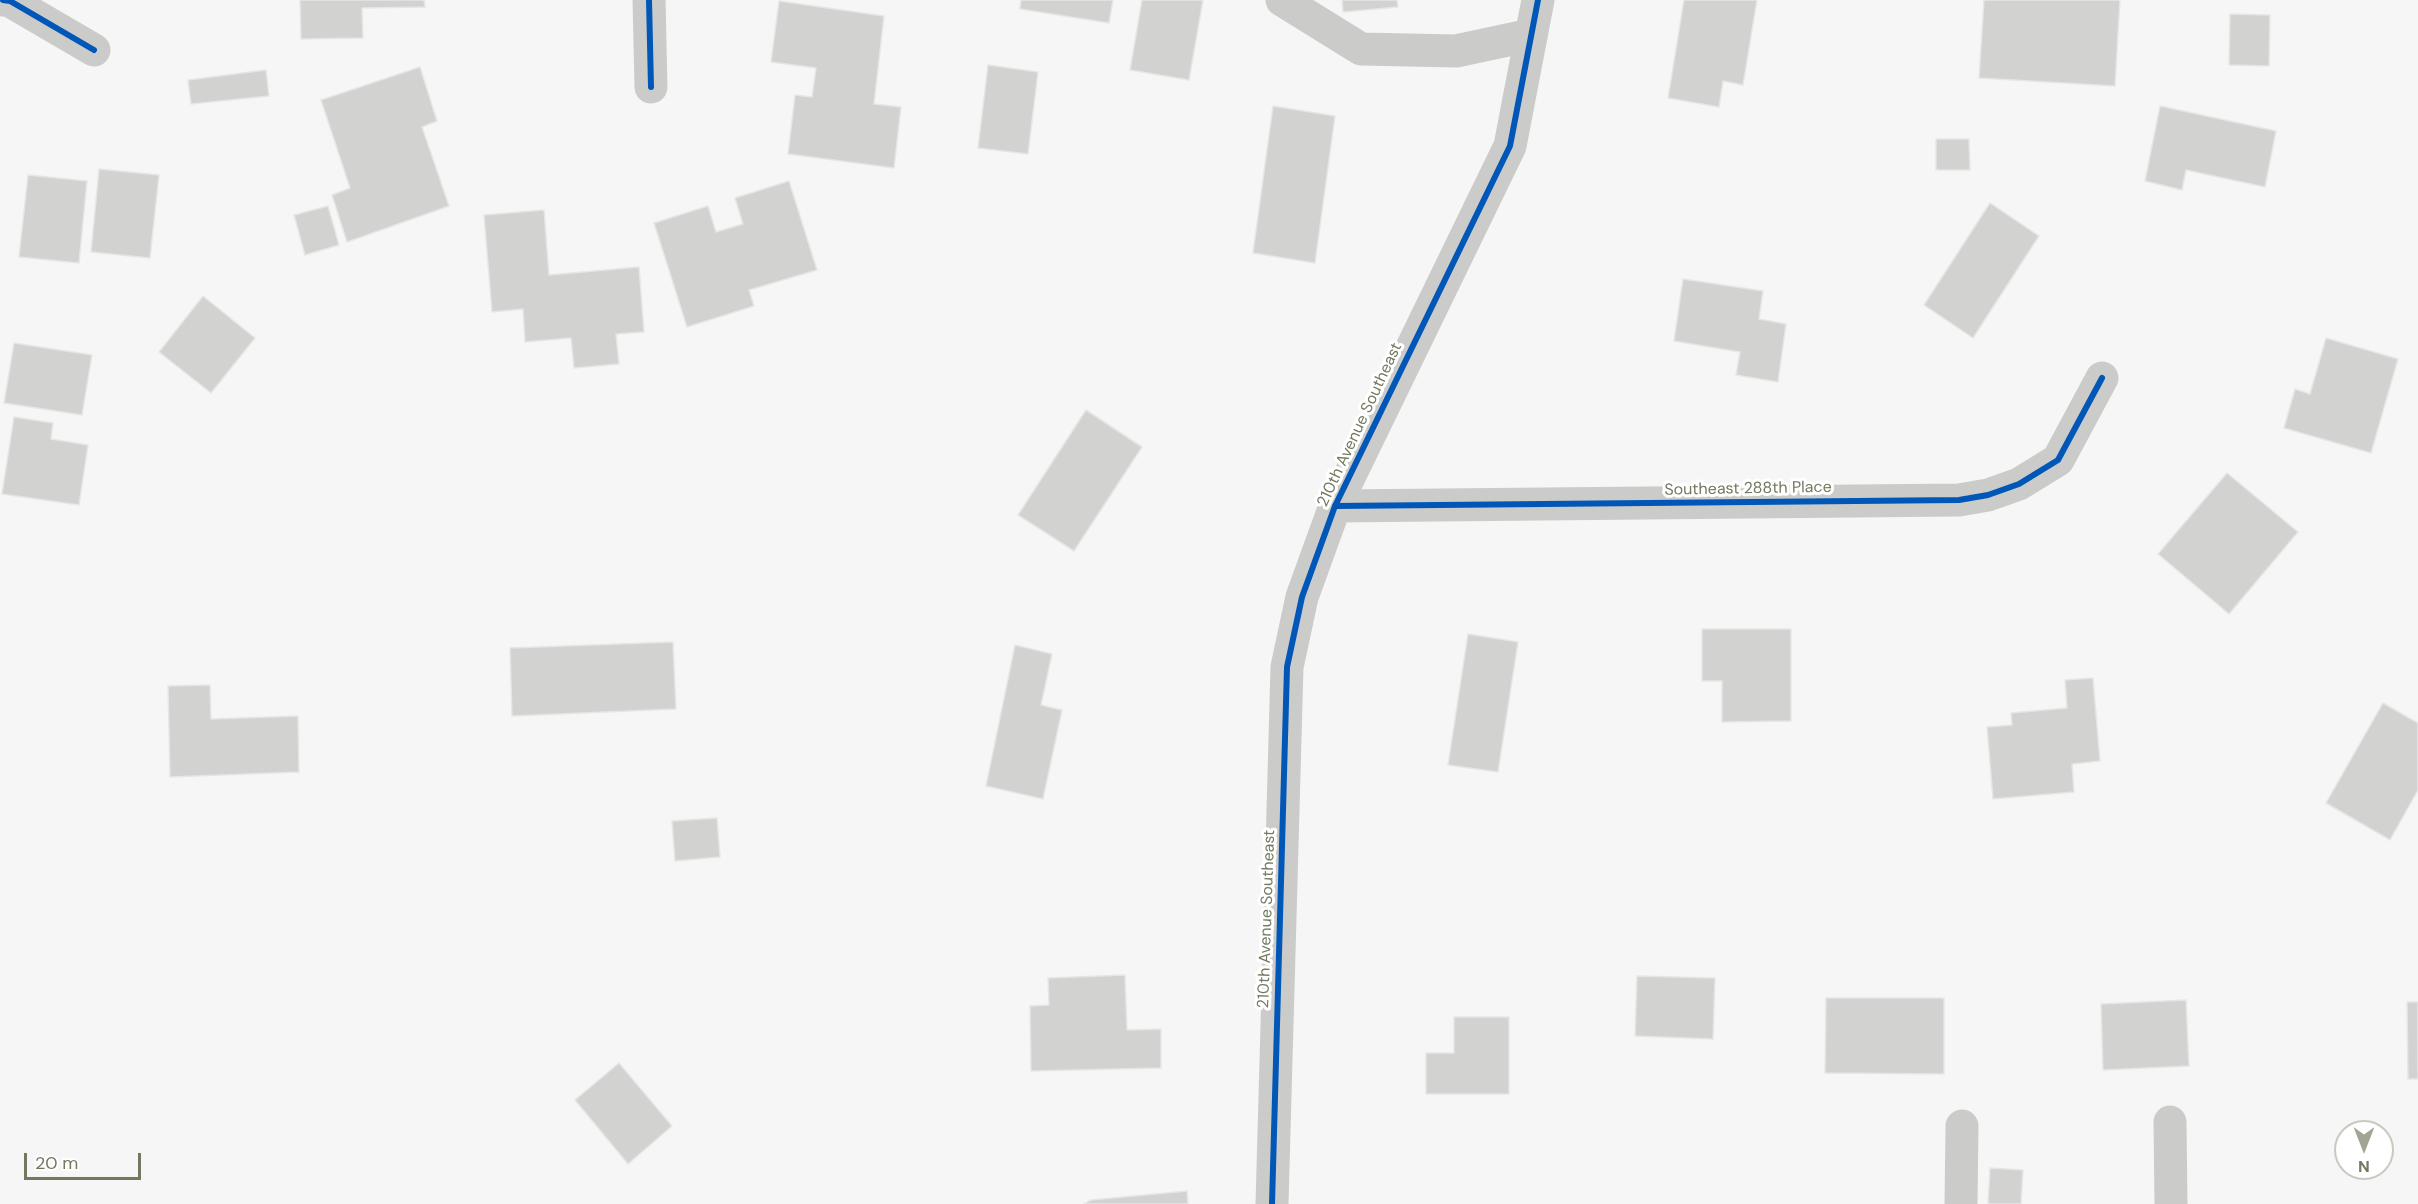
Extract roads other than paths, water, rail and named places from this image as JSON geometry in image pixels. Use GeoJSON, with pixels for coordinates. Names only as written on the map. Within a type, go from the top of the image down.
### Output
{"type":"FeatureCollection","features":[{"type":"Feature","properties":{"kind":"street"},"geometry":{"type":"LineString","coordinates":[[3,0],[10,1],[94,50]]}},
{"type":"Feature","properties":{"kind":"street"},"geometry":{"type":"LineString","coordinates":[[649,0],[651,87]]}},
{"type":"Feature","properties":{"kind":"street"},"geometry":{"type":"LineString","coordinates":[[1282,0],[1361,49],[1456,51],[1531,35]]}},
{"type":"Feature","properties":{"kind":"street","name":"210th Avenue Southeast"},"geometry":{"type":"LineString","coordinates":[[1272,1204],[1287,667],[1302,597],[1335,506],[1510,146],[1538,0]]}},
{"type":"Feature","properties":{"kind":"street","name":"Southeast 288th Place"},"geometry":{"type":"LineString","coordinates":[[1335,506],[1969,498],[1988,495],[2019,484],[2058,460],[2102,378]]}},
{"type":"Feature","properties":{"kind":"street"},"geometry":{"type":"LineString","coordinates":[[2170,1122],[2171,1204]]}},
{"type":"Feature","properties":{"kind":"street"},"geometry":{"type":"LineString","coordinates":[[1961,1204],[1962,1126]]}}]}
